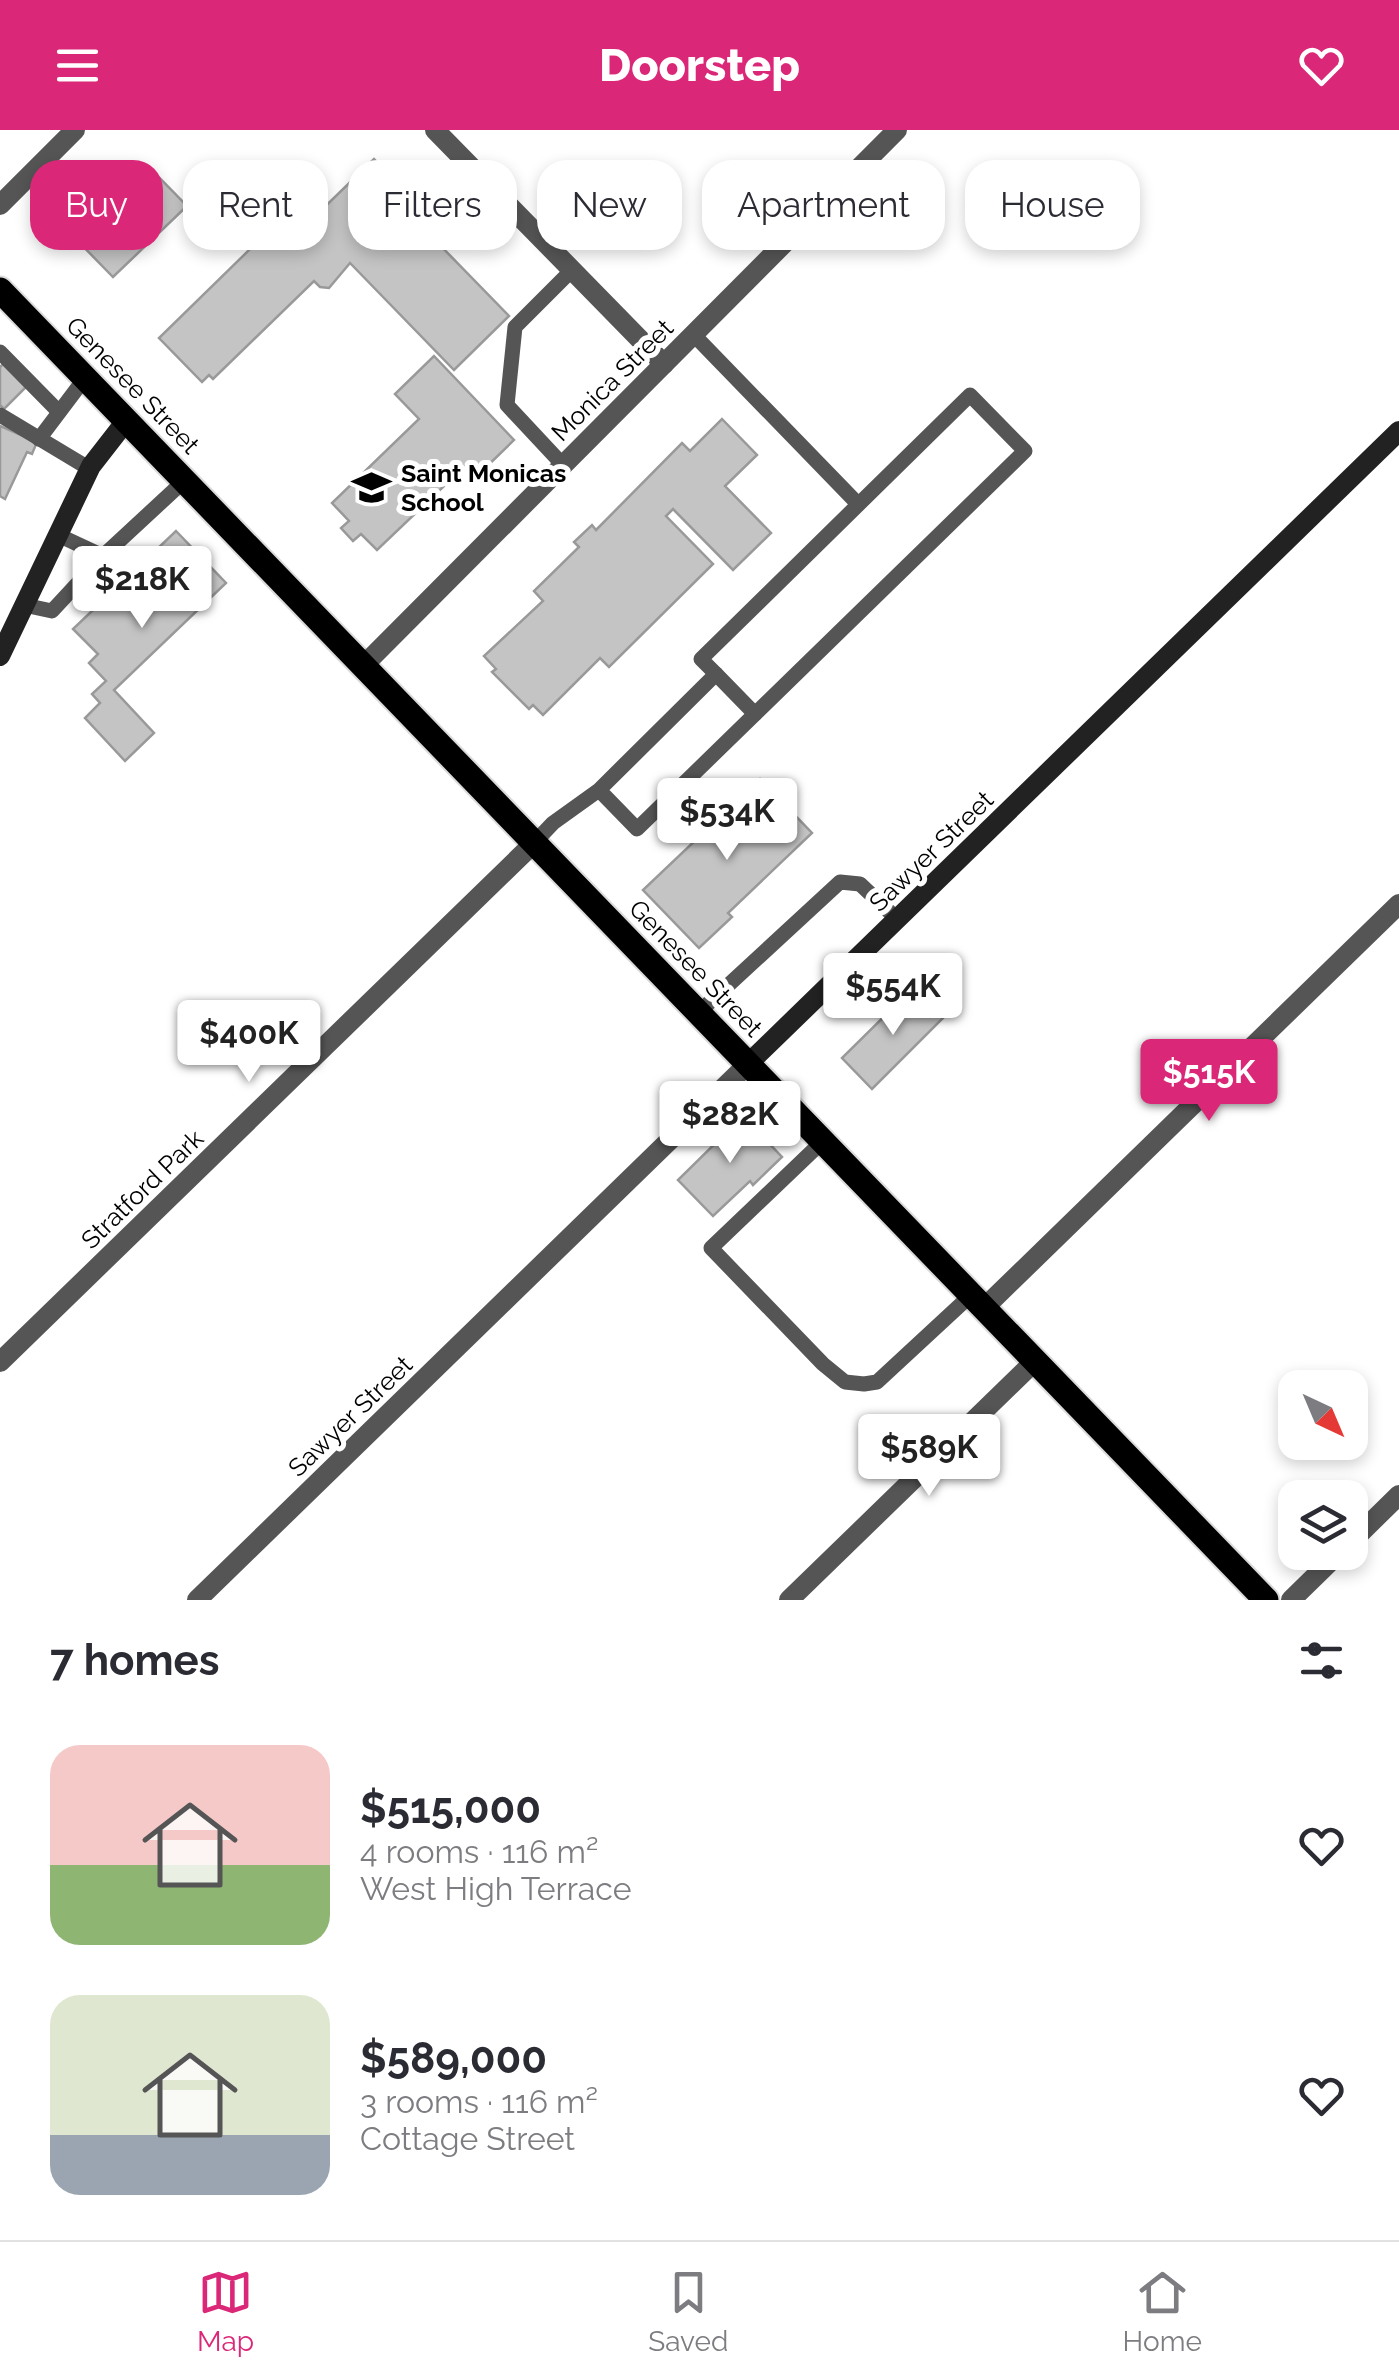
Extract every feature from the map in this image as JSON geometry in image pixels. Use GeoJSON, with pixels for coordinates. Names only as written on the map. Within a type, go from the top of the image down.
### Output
{"type":"FeatureCollection","features":[{"type":"Feature","properties":{"kind":"main road","name":"Genesee Street"},"geometry":{"type":"LineString","coordinates":[[3,303],[85,378],[1266,1600]]}},
{"type":"Feature","properties":{"kind":"street"},"geometry":{"type":"LineString","coordinates":[[0,204],[75,130]]}},
{"type":"Feature","properties":{"kind":"street"},"geometry":{"type":"LineString","coordinates":[[434,130],[664,364]]}},
{"type":"Feature","properties":{"kind":"street","name":"Monica Street"},"geometry":{"type":"LineString","coordinates":[[363,666],[896,130]]}},
{"type":"Feature","properties":{"kind":"street"},"geometry":{"type":"LineString","coordinates":[[0,656],[90,469],[126,421]]}},
{"type":"Feature","properties":{"kind":"street","name":"Sawyer Street"},"geometry":{"type":"LineString","coordinates":[[197,1600],[1399,432]]}},
{"type":"Feature","properties":{"kind":"street","name":"Stratford Park"},"geometry":{"type":"LineString","coordinates":[[0,1362],[534,842]]}},
{"type":"Feature","properties":{"kind":"street"},"geometry":{"type":"LineString","coordinates":[[978,1302],[1399,904]]}},
{"type":"Feature","properties":{"kind":"street"},"geometry":{"type":"LineString","coordinates":[[788,1600],[1036,1361]]}},
{"type":"Feature","properties":{"kind":"street"},"geometry":{"type":"LineString","coordinates":[[1368,1525],[1399,1495]]}},
{"type":"Feature","properties":{"kind":"street"},"geometry":{"type":"LineString","coordinates":[[1291,1600],[1322,1570]]}},
{"type":"Feature","properties":{"kind":"lane"},"geometry":{"type":"LineString","coordinates":[[563,466],[506,405],[515,327],[572,270]]}},
{"type":"Feature","properties":{"kind":"lane"},"geometry":{"type":"LineString","coordinates":[[693,334],[858,504]]}},
{"type":"Feature","properties":{"kind":"lane"},"geometry":{"type":"LineString","coordinates":[[0,352],[59,412]]}},
{"type":"Feature","properties":{"kind":"lane"},"geometry":{"type":"LineString","coordinates":[[39,439],[85,378]]}},
{"type":"Feature","properties":{"kind":"lane"},"geometry":{"type":"LineString","coordinates":[[600,790],[637,829],[1025,451],[970,395],[701,660],[755,714]]}},
{"type":"Feature","properties":{"kind":"lane"},"geometry":{"type":"LineString","coordinates":[[0,416],[90,469]]}},
{"type":"Feature","properties":{"kind":"lane"},"geometry":{"type":"LineString","coordinates":[[24,605],[52,611],[103,556],[184,481]]}},
{"type":"Feature","properties":{"kind":"lane"},"geometry":{"type":"LineString","coordinates":[[58,535],[103,556]]}},
{"type":"Feature","properties":{"kind":"lane"},"geometry":{"type":"LineString","coordinates":[[534,842],[553,823],[600,790],[716,674]]}},
{"type":"Feature","properties":{"kind":"lane"},"geometry":{"type":"LineString","coordinates":[[698,1013],[840,882],[860,884],[897,920]]}},
{"type":"Feature","properties":{"kind":"lane"},"geometry":{"type":"LineString","coordinates":[[822,1141],[711,1248],[793,1333],[845,1382],[877,1382],[978,1302]]}},
{"type":"Feature","properties":{"kind":"building"},"geometry":{"type":"Polygon","coordinates":[[[163,181],[183,202],[183,210],[163,229],[163,181]]]}},
{"type":"Feature","properties":{"kind":"building"},"geometry":{"type":"Polygon","coordinates":[[[348,184],[348,250],[445,250],[509,316],[454,370],[350,263],[329,288],[314,281],[213,379],[209,375],[202,382],[159,338],[249,250],[328,250],[328,204],[348,184]]]}},
{"type":"Feature","properties":{"kind":"building"},"geometry":{"type":"Polygon","coordinates":[[[87,250],[141,250],[113,277],[87,250]]]}},
{"type":"Feature","properties":{"kind":"building"},"geometry":{"type":"Polygon","coordinates":[[[434,356],[514,440],[476,477],[465,466],[377,550],[361,534],[353,541],[341,528],[349,521],[332,503],[419,419],[395,394],[434,356]]]}},
{"type":"Feature","properties":{"kind":"building"},"geometry":{"type":"Polygon","coordinates":[[[3,364],[26,387],[4,409],[0,405],[3,364]]]}},
{"type":"Feature","properties":{"kind":"building"},"geometry":{"type":"Polygon","coordinates":[[[722,419],[757,455],[725,486],[771,533],[733,570],[673,509],[666,516],[713,564],[609,667],[600,658],[543,715],[533,705],[529,709],[492,672],[496,669],[484,656],[543,601],[534,591],[579,547],[574,542],[592,525],[596,530],[682,443],[690,451],[722,419]]]}},
{"type":"Feature","properties":{"kind":"building"},"geometry":{"type":"Polygon","coordinates":[[[0,426],[37,442],[32,454],[27,452],[5,499],[0,496],[0,426]]]}},
{"type":"Feature","properties":{"kind":"building"},"geometry":{"type":"Polygon","coordinates":[[[176,531],[226,583],[114,690],[154,733],[125,761],[85,718],[100,703],[92,694],[106,681],[89,663],[98,654],[73,629],[176,531]]]}},
{"type":"Feature","properties":{"kind":"building"},"geometry":{"type":"Polygon","coordinates":[[[760,779],[812,833],[728,913],[732,917],[699,948],[643,890],[760,779]]]}},
{"type":"Feature","properties":{"kind":"building"},"geometry":{"type":"Polygon","coordinates":[[[914,987],[944,1017],[872,1089],[842,1058],[914,987]]]}},
{"type":"Feature","properties":{"kind":"building"},"geometry":{"type":"Polygon","coordinates":[[[743,1116],[782,1157],[713,1216],[678,1180],[743,1116]]]}},
{"type":"Feature","properties":{"kind":"place","name":"Saint Monicas School"},"geometry":{"type":"Point","coordinates":[371,487]}}]}
